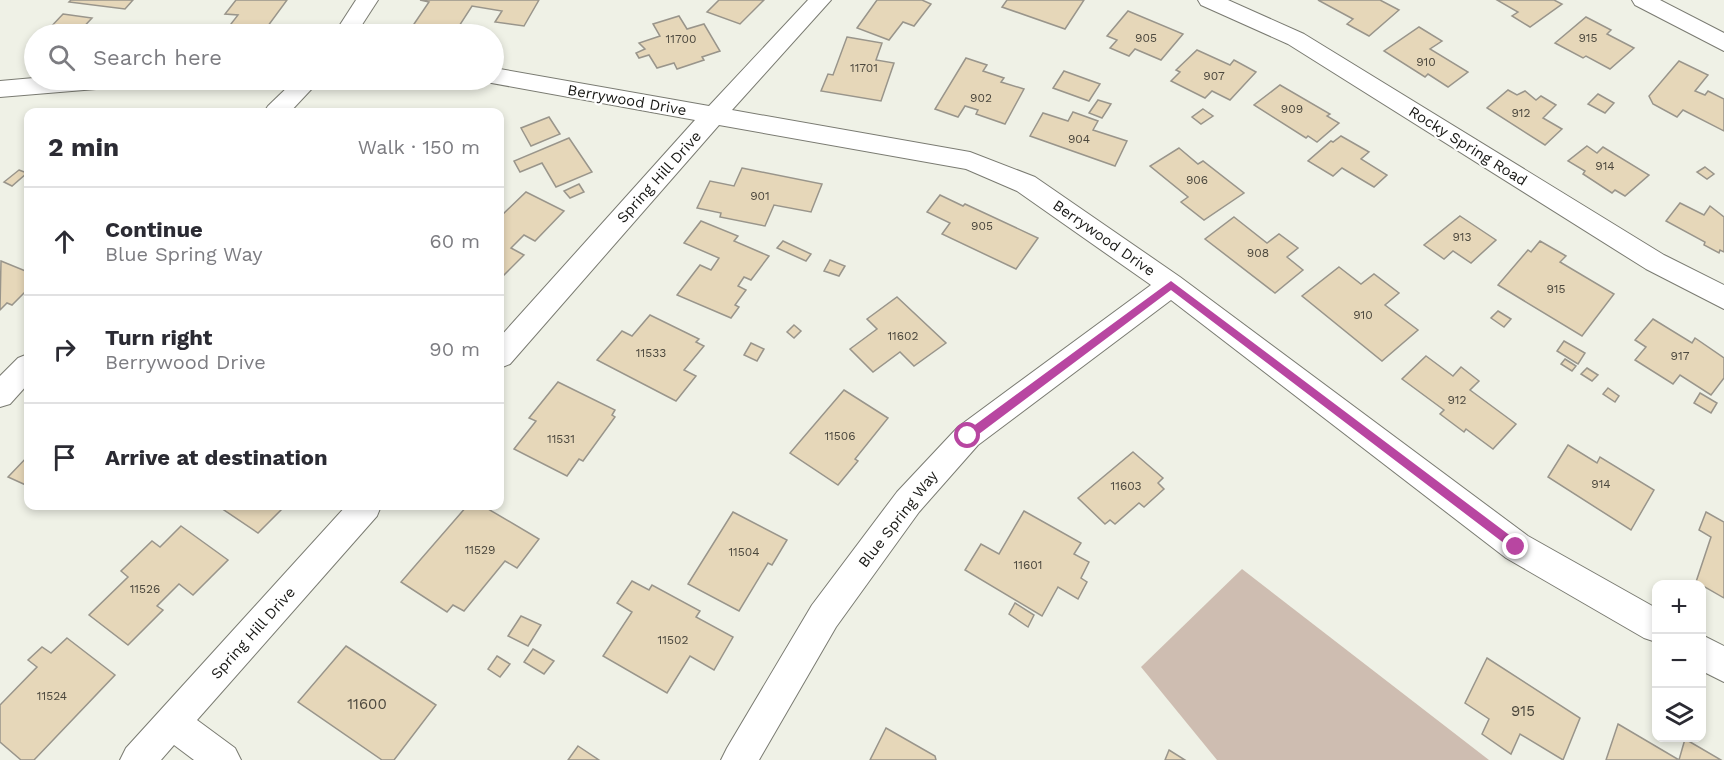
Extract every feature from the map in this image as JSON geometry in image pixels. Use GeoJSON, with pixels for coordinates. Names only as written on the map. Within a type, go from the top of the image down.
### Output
{"type":"FeatureCollection","features":[{"type":"Feature","properties":{"kind":"street"},"geometry":{"type":"LineString","coordinates":[[351,24],[367,0]]}},
{"type":"Feature","properties":{"kind":"street","name":"Spring Hill Drive"},"geometry":{"type":"LineString","coordinates":[[504,351],[714,115],[820,0]]}},
{"type":"Feature","properties":{"kind":"street","name":"Rocky Spring Road"},"geometry":{"type":"LineString","coordinates":[[1209,0],[1296,39],[1655,262],[1724,298]]}},
{"type":"Feature","properties":{"kind":"street"},"geometry":{"type":"LineString","coordinates":[[1643,0],[1724,43]]}},
{"type":"Feature","properties":{"kind":"street","name":"Berrywood Drive"},"geometry":{"type":"LineString","coordinates":[[504,78],[970,161],[1026,184],[1171,285],[1516,547],[1652,625]]}},
{"type":"Feature","properties":{"kind":"street"},"geometry":{"type":"LineString","coordinates":[[0,90],[24,88]]}},
{"type":"Feature","properties":{"kind":"street"},"geometry":{"type":"LineString","coordinates":[[280,108],[298,90]]}},
{"type":"Feature","properties":{"kind":"street","name":"Blue Spring Way"},"geometry":{"type":"LineString","coordinates":[[739,760],[824,616],[908,502],[960,444],[1171,285]]}},
{"type":"Feature","properties":{"kind":"street"},"geometry":{"type":"LineString","coordinates":[[0,395],[24,370]]}},
{"type":"Feature","properties":{"kind":"street","name":"Spring Hill Drive"},"geometry":{"type":"LineString","coordinates":[[138,760],[362,510]]}},
{"type":"Feature","properties":{"kind":"street"},"geometry":{"type":"LineString","coordinates":[[1706,655],[1724,665]]}},
{"type":"Feature","properties":{"kind":"street"},"geometry":{"type":"LineString","coordinates":[[173,723],[223,760]]}},
{"type":"Feature","properties":{"kind":"shaded area"},"geometry":{"type":"Polygon","coordinates":[[[1242,569],[1489,760],[1217,760],[1141,667],[1242,569]]]}},
{"type":"Feature","properties":{"kind":"building"},"geometry":{"type":"Polygon","coordinates":[[[71,0],[133,0],[125,9],[69,2],[71,0]]]}},
{"type":"Feature","properties":{"kind":"building"},"geometry":{"type":"Polygon","coordinates":[[[236,0],[287,0],[269,24],[231,24],[238,15],[225,14],[236,0]]]}},
{"type":"Feature","properties":{"kind":"building"},"geometry":{"type":"Polygon","coordinates":[[[420,0],[539,0],[524,26],[495,22],[502,11],[472,6],[460,24],[414,24],[429,2],[420,0]]]}},
{"type":"Feature","properties":{"kind":"building"},"geometry":{"type":"Polygon","coordinates":[[[719,0],[764,0],[740,24],[707,12],[719,0]]]}},
{"type":"Feature","properties":{"kind":"building"},"geometry":{"type":"Polygon","coordinates":[[[877,0],[922,0],[931,4],[914,26],[903,22],[889,40],[857,28],[877,0]]]}},
{"type":"Feature","properties":{"kind":"building"},"geometry":{"type":"Polygon","coordinates":[[[1007,0],[1084,0],[1065,29],[1002,7],[1007,0]]]}},
{"type":"Feature","properties":{"kind":"building"},"geometry":{"type":"Polygon","coordinates":[[[1318,0],[1380,0],[1399,10],[1369,36],[1347,24],[1353,19],[1318,0]]]}},
{"type":"Feature","properties":{"kind":"building"},"geometry":{"type":"Polygon","coordinates":[[[1497,0],[1554,0],[1562,4],[1530,27],[1512,16],[1518,12],[1497,0]]]}},
{"type":"Feature","properties":{"kind":"building"},"geometry":{"type":"Polygon","coordinates":[[[1128,11],[1183,34],[1161,60],[1135,49],[1129,56],[1110,48],[1117,40],[1107,36],[1128,11]]]}},
{"type":"Feature","properties":{"kind":"building"},"geometry":{"type":"Polygon","coordinates":[[[63,14],[92,18],[86,24],[54,24],[63,14]]]}},
{"type":"Feature","properties":{"kind":"building"},"geometry":{"type":"Polygon","coordinates":[[[679,16],[687,29],[704,24],[720,51],[702,57],[704,60],[677,69],[674,63],[657,68],[649,55],[639,58],[636,53],[645,49],[639,43],[660,36],[653,24],[679,16]]]}},
{"type":"Feature","properties":{"kind":"building"},"geometry":{"type":"Polygon","coordinates":[[[1586,17],[1611,30],[1607,34],[1634,48],[1610,69],[1555,43],[1586,17]]]}},
{"type":"Feature","properties":{"kind":"building"},"geometry":{"type":"Polygon","coordinates":[[[1419,27],[1442,41],[1430,49],[1468,72],[1448,87],[1428,74],[1425,77],[1384,51],[1419,27]]]}},
{"type":"Feature","properties":{"kind":"building"},"geometry":{"type":"Polygon","coordinates":[[[847,37],[882,43],[876,60],[894,63],[881,101],[821,91],[828,74],[833,75],[847,37]]]}},
{"type":"Feature","properties":{"kind":"building"},"geometry":{"type":"Polygon","coordinates":[[[1197,50],[1230,65],[1234,60],[1256,72],[1230,100],[1212,91],[1205,98],[1171,81],[1180,72],[1176,70],[1197,50]]]}},
{"type":"Feature","properties":{"kind":"building"},"geometry":{"type":"Polygon","coordinates":[[[966,58],[987,65],[983,71],[1004,78],[1001,82],[1024,89],[1005,124],[976,114],[978,110],[965,106],[958,117],[935,109],[966,58]]]}},
{"type":"Feature","properties":{"kind":"building"},"geometry":{"type":"Polygon","coordinates":[[[1679,61],[1708,75],[1695,91],[1705,95],[1708,91],[1724,99],[1724,131],[1683,110],[1677,117],[1653,104],[1649,96],[1679,61]]]}},
{"type":"Feature","properties":{"kind":"building"},"geometry":{"type":"Polygon","coordinates":[[[1064,71],[1100,84],[1089,101],[1053,88],[1064,71]]]}},
{"type":"Feature","properties":{"kind":"building"},"geometry":{"type":"Polygon","coordinates":[[[1280,85],[1330,114],[1327,116],[1339,123],[1317,142],[1308,136],[1306,138],[1254,105],[1280,85]]]}},
{"type":"Feature","properties":{"kind":"building"},"geometry":{"type":"Polygon","coordinates":[[[1508,90],[1517,95],[1525,91],[1536,100],[1541,96],[1556,105],[1543,118],[1562,129],[1545,145],[1487,108],[1508,90]]]}},
{"type":"Feature","properties":{"kind":"building"},"geometry":{"type":"Polygon","coordinates":[[[1598,94],[1614,103],[1605,113],[1588,104],[1598,94]]]}},
{"type":"Feature","properties":{"kind":"building"},"geometry":{"type":"Polygon","coordinates":[[[1098,100],[1111,104],[1102,118],[1089,113],[1098,100]]]}},
{"type":"Feature","properties":{"kind":"building"},"geometry":{"type":"Polygon","coordinates":[[[1203,109],[1213,116],[1201,124],[1192,117],[1203,109]]]}},
{"type":"Feature","properties":{"kind":"building"},"geometry":{"type":"Polygon","coordinates":[[[1073,112],[1098,121],[1093,130],[1127,141],[1115,166],[1030,136],[1043,113],[1068,121],[1073,112]]]}},
{"type":"Feature","properties":{"kind":"building"},"geometry":{"type":"Polygon","coordinates":[[[549,117],[560,134],[531,146],[521,128],[549,117]]]}},
{"type":"Feature","properties":{"kind":"building"},"geometry":{"type":"Polygon","coordinates":[[[1341,136],[1369,152],[1361,159],[1387,175],[1374,187],[1342,168],[1333,176],[1308,161],[1331,141],[1341,136]]]}},
{"type":"Feature","properties":{"kind":"building"},"geometry":{"type":"Polygon","coordinates":[[[569,138],[592,172],[556,187],[542,163],[520,172],[514,161],[569,138]]]}},
{"type":"Feature","properties":{"kind":"building"},"geometry":{"type":"Polygon","coordinates":[[[1587,146],[1597,153],[1603,147],[1649,175],[1625,196],[1615,190],[1612,193],[1583,174],[1585,171],[1568,161],[1587,146]]]}},
{"type":"Feature","properties":{"kind":"building"},"geometry":{"type":"Polygon","coordinates":[[[1179,148],[1198,164],[1203,161],[1244,193],[1204,220],[1181,202],[1188,197],[1150,166],[1179,148]]]}},
{"type":"Feature","properties":{"kind":"building"},"geometry":{"type":"Polygon","coordinates":[[[1705,167],[1714,174],[1707,179],[1697,172],[1705,167]]]}},
{"type":"Feature","properties":{"kind":"building"},"geometry":{"type":"Polygon","coordinates":[[[742,168],[822,184],[811,212],[774,205],[765,226],[720,217],[721,213],[697,208],[710,181],[734,186],[742,168]]]}},
{"type":"Feature","properties":{"kind":"building"},"geometry":{"type":"Polygon","coordinates":[[[19,170],[24,172],[24,176],[12,186],[4,182],[19,170]]]}},
{"type":"Feature","properties":{"kind":"building"},"geometry":{"type":"Polygon","coordinates":[[[579,184],[584,192],[570,198],[564,191],[579,184]]]}},
{"type":"Feature","properties":{"kind":"building"},"geometry":{"type":"Polygon","coordinates":[[[526,192],[564,211],[535,241],[524,235],[511,248],[524,255],[504,275],[504,213],[526,192]]]}},
{"type":"Feature","properties":{"kind":"building"},"geometry":{"type":"Polygon","coordinates":[[[940,195],[963,206],[965,204],[1038,238],[1016,269],[942,234],[950,223],[927,212],[940,195]]]}},
{"type":"Feature","properties":{"kind":"building"},"geometry":{"type":"Polygon","coordinates":[[[1680,203],[1704,215],[1710,206],[1724,217],[1724,252],[1720,250],[1719,253],[1704,245],[1705,242],[1666,221],[1680,203]]]}},
{"type":"Feature","properties":{"kind":"building"},"geometry":{"type":"Polygon","coordinates":[[[1460,216],[1496,240],[1471,263],[1453,251],[1444,259],[1424,245],[1460,216]]]}},
{"type":"Feature","properties":{"kind":"building"},"geometry":{"type":"Polygon","coordinates":[[[1234,217],[1267,243],[1279,234],[1298,248],[1287,257],[1303,270],[1275,293],[1205,239],[1234,217]]]}},
{"type":"Feature","properties":{"kind":"building"},"geometry":{"type":"Polygon","coordinates":[[[701,221],[738,236],[734,241],[769,256],[751,280],[744,277],[738,286],[746,290],[735,305],[739,307],[731,318],[677,295],[700,265],[711,270],[719,258],[684,243],[701,221]]]}},
{"type":"Feature","properties":{"kind":"building"},"geometry":{"type":"Polygon","coordinates":[[[783,241],[811,254],[806,261],[777,248],[783,241]]]}},
{"type":"Feature","properties":{"kind":"building"},"geometry":{"type":"Polygon","coordinates":[[[1540,241],[1566,256],[1560,262],[1614,294],[1582,336],[1498,285],[1528,250],[1531,252],[1540,241]]]}},
{"type":"Feature","properties":{"kind":"building"},"geometry":{"type":"Polygon","coordinates":[[[830,260],[845,266],[839,276],[824,271],[830,260]]]}},
{"type":"Feature","properties":{"kind":"building"},"geometry":{"type":"Polygon","coordinates":[[[1,261],[24,270],[24,293],[12,305],[7,303],[0,310],[1,261]]]}},
{"type":"Feature","properties":{"kind":"building"},"geometry":{"type":"Polygon","coordinates":[[[1339,267],[1361,284],[1374,274],[1399,293],[1385,305],[1418,330],[1382,361],[1302,296],[1339,267]]]}},
{"type":"Feature","properties":{"kind":"building"},"geometry":{"type":"Polygon","coordinates":[[[897,297],[946,343],[914,366],[900,352],[873,372],[850,349],[877,329],[867,319],[897,297]]]}},
{"type":"Feature","properties":{"kind":"building"},"geometry":{"type":"Polygon","coordinates":[[[1498,311],[1511,319],[1504,327],[1491,318],[1498,311]]]}},
{"type":"Feature","properties":{"kind":"building"},"geometry":{"type":"Polygon","coordinates":[[[650,315],[699,339],[696,342],[704,346],[684,370],[696,376],[676,401],[597,360],[622,331],[632,336],[650,315]]]}},
{"type":"Feature","properties":{"kind":"building"},"geometry":{"type":"Polygon","coordinates":[[[1653,319],[1692,343],[1695,338],[1724,358],[1724,378],[1711,395],[1680,375],[1673,384],[1635,360],[1646,347],[1635,340],[1653,319]]]}},
{"type":"Feature","properties":{"kind":"building"},"geometry":{"type":"Polygon","coordinates":[[[794,325],[801,331],[794,338],[787,332],[794,325]]]}},
{"type":"Feature","properties":{"kind":"building"},"geometry":{"type":"Polygon","coordinates":[[[1564,341],[1585,353],[1578,364],[1557,351],[1564,341]]]}},
{"type":"Feature","properties":{"kind":"building"},"geometry":{"type":"Polygon","coordinates":[[[751,343],[764,349],[757,361],[744,355],[751,343]]]}},
{"type":"Feature","properties":{"kind":"building"},"geometry":{"type":"Polygon","coordinates":[[[1426,356],[1453,376],[1461,367],[1479,381],[1470,390],[1516,424],[1493,449],[1466,429],[1464,432],[1440,414],[1444,410],[1402,379],[1426,356]]]}},
{"type":"Feature","properties":{"kind":"building"},"geometry":{"type":"Polygon","coordinates":[[[1565,359],[1576,366],[1572,371],[1561,364],[1565,359]]]}},
{"type":"Feature","properties":{"kind":"building"},"geometry":{"type":"Polygon","coordinates":[[[1587,368],[1598,375],[1592,381],[1581,374],[1587,368]]]}},
{"type":"Feature","properties":{"kind":"building"},"geometry":{"type":"Polygon","coordinates":[[[558,382],[615,410],[612,415],[615,417],[583,461],[579,459],[567,476],[514,449],[536,421],[529,418],[558,382]]]}},
{"type":"Feature","properties":{"kind":"building"},"geometry":{"type":"Polygon","coordinates":[[[1608,388],[1619,396],[1615,402],[1603,394],[1608,388]]]}},
{"type":"Feature","properties":{"kind":"building"},"geometry":{"type":"Polygon","coordinates":[[[844,390],[888,418],[855,459],[858,461],[838,485],[790,453],[844,390]]]}},
{"type":"Feature","properties":{"kind":"building"},"geometry":{"type":"Polygon","coordinates":[[[1700,393],[1717,403],[1711,413],[1694,403],[1700,393]]]}},
{"type":"Feature","properties":{"kind":"building"},"geometry":{"type":"Polygon","coordinates":[[[1568,445],[1597,463],[1600,457],[1654,490],[1631,530],[1548,477],[1568,445]]]}},
{"type":"Feature","properties":{"kind":"building"},"geometry":{"type":"Polygon","coordinates":[[[1133,452],[1163,478],[1158,483],[1164,489],[1144,507],[1139,503],[1115,524],[1110,520],[1105,524],[1078,498],[1133,452]]]}},
{"type":"Feature","properties":{"kind":"building"},"geometry":{"type":"Polygon","coordinates":[[[24,460],[24,484],[8,477],[24,460]]]}},
{"type":"Feature","properties":{"kind":"building"},"geometry":{"type":"Polygon","coordinates":[[[224,510],[281,510],[258,533],[224,510]]]}},
{"type":"Feature","properties":{"kind":"building"},"geometry":{"type":"Polygon","coordinates":[[[464,510],[490,510],[539,539],[517,568],[505,561],[464,611],[453,605],[447,612],[401,582],[464,510]]]}},
{"type":"Feature","properties":{"kind":"building"},"geometry":{"type":"Polygon","coordinates":[[[1024,511],[1081,543],[1074,554],[1089,562],[1081,578],[1087,582],[1078,599],[1058,587],[1042,616],[965,570],[981,544],[999,554],[1024,511]]]}},
{"type":"Feature","properties":{"kind":"building"},"geometry":{"type":"Polygon","coordinates":[[[733,512],[787,540],[772,565],[768,563],[739,611],[688,584],[733,512]]]}},
{"type":"Feature","properties":{"kind":"building"},"geometry":{"type":"Polygon","coordinates":[[[1706,512],[1724,522],[1724,598],[1706,588],[1706,580],[1697,580],[1711,537],[1699,530],[1706,512]]]}},
{"type":"Feature","properties":{"kind":"building"},"geometry":{"type":"Polygon","coordinates":[[[181,526],[228,560],[193,595],[179,584],[157,606],[163,610],[128,645],[89,615],[128,577],[121,571],[152,541],[160,547],[181,526]]]}},
{"type":"Feature","properties":{"kind":"building"},"geometry":{"type":"Polygon","coordinates":[[[632,581],[649,590],[652,585],[700,611],[696,617],[733,637],[714,670],[690,656],[667,693],[603,656],[632,612],[617,603],[632,581]]]}},
{"type":"Feature","properties":{"kind":"building"},"geometry":{"type":"Polygon","coordinates":[[[1015,603],[1034,615],[1028,627],[1009,614],[1015,603]]]}},
{"type":"Feature","properties":{"kind":"building"},"geometry":{"type":"Polygon","coordinates":[[[521,616],[541,625],[528,646],[508,636],[521,616]]]}},
{"type":"Feature","properties":{"kind":"building"},"geometry":{"type":"Polygon","coordinates":[[[67,638],[115,675],[34,760],[21,760],[0,742],[0,705],[37,667],[28,660],[42,647],[51,653],[67,638]]]}},
{"type":"Feature","properties":{"kind":"building"},"geometry":{"type":"Polygon","coordinates":[[[346,646],[436,705],[394,760],[382,760],[298,702],[346,646]]]}},
{"type":"Feature","properties":{"kind":"building"},"geometry":{"type":"Polygon","coordinates":[[[533,649],[554,661],[544,674],[524,662],[533,649]]]}},
{"type":"Feature","properties":{"kind":"building"},"geometry":{"type":"Polygon","coordinates":[[[497,656],[510,664],[500,677],[488,669],[497,656]]]}},
{"type":"Feature","properties":{"kind":"building"},"geometry":{"type":"Polygon","coordinates":[[[1487,658],[1580,718],[1563,760],[1520,734],[1511,754],[1482,734],[1489,719],[1465,703],[1487,658]]]}},
{"type":"Feature","properties":{"kind":"building"},"geometry":{"type":"Polygon","coordinates":[[[1618,724],[1679,760],[1606,760],[1618,724]]]}},
{"type":"Feature","properties":{"kind":"building"},"geometry":{"type":"Polygon","coordinates":[[[886,728],[935,756],[936,760],[870,760],[886,728]]]}},
{"type":"Feature","properties":{"kind":"building"},"geometry":{"type":"Polygon","coordinates":[[[1684,742],[1690,742],[1721,760],[1679,760],[1684,742]]]}},
{"type":"Feature","properties":{"kind":"building"},"geometry":{"type":"Polygon","coordinates":[[[578,746],[599,760],[568,760],[578,746]]]}},
{"type":"Feature","properties":{"kind":"building"},"geometry":{"type":"Polygon","coordinates":[[[1169,750],[1185,760],[1165,760],[1169,750]]]}},
{"type":"Feature","properties":{"kind":"route"},"geometry":{"type":"LineString","coordinates":[[968,436],[1171,285],[1516,547]]}}]}
